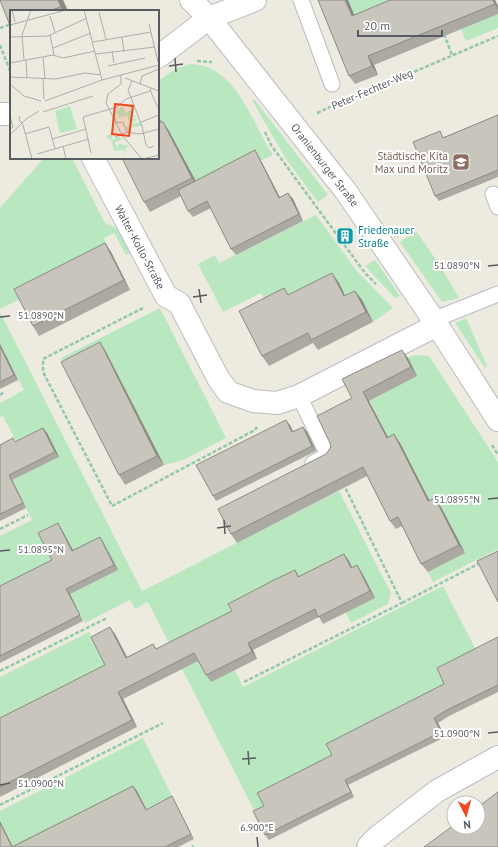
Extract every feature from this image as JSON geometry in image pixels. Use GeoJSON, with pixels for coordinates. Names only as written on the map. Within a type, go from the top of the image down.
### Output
{"type":"FeatureCollection","features":[{"type":"Feature","properties":{"kind":"street","name":"Oranienburger Straße"},"geometry":{"type":"LineString","coordinates":[[192,0],[345,190],[435,322],[498,420]]}},
{"type":"Feature","properties":{"kind":"street"},"geometry":{"type":"LineString","coordinates":[[159,55],[208,18],[255,0]]}},
{"type":"Feature","properties":{"kind":"street","name":"Walter-Kollo-Straße"},"geometry":{"type":"LineString","coordinates":[[94,159],[166,296],[179,303],[218,378],[228,392],[254,401],[277,402],[299,396],[435,322]]}},
{"type":"Feature","properties":{"kind":"street"},"geometry":{"type":"LineString","coordinates":[[368,847],[375,839],[437,792],[498,757]]}},
{"type":"Feature","properties":{"kind":"lane"},"geometry":{"type":"LineString","coordinates":[[301,0],[332,84]]}},
{"type":"Feature","properties":{"kind":"lane"},"geometry":{"type":"LineString","coordinates":[[435,322],[498,294]]}},
{"type":"Feature","properties":{"kind":"lane"},"geometry":{"type":"LineString","coordinates":[[299,396],[328,456],[300,469]]}},
{"type":"Feature","properties":{"kind":"path"},"geometry":{"type":"LineString","coordinates":[[0,28],[10,24]]}},
{"type":"Feature","properties":{"kind":"path"},"geometry":{"type":"LineString","coordinates":[[441,28],[452,55]]}},
{"type":"Feature","properties":{"kind":"path","name":"Peter-Fechter-Weg"},"geometry":{"type":"LineString","coordinates":[[346,101],[498,36]]}},
{"type":"Feature","properties":{"kind":"path"},"geometry":{"type":"LineString","coordinates":[[0,45],[10,70]]}},
{"type":"Feature","properties":{"kind":"path"},"geometry":{"type":"LineString","coordinates":[[191,60],[213,62]]}},
{"type":"Feature","properties":{"kind":"path","name":"Peter-Fechter-Weg"},"geometry":{"type":"LineString","coordinates":[[292,123],[338,104]]}},
{"type":"Feature","properties":{"kind":"path"},"geometry":{"type":"LineString","coordinates":[[261,125],[271,145],[365,273],[380,288]]}},
{"type":"Feature","properties":{"kind":"path"},"geometry":{"type":"LineString","coordinates":[[166,296],[43,359],[43,372],[112,506],[255,430],[277,402]]}},
{"type":"Feature","properties":{"kind":"path"},"geometry":{"type":"LineString","coordinates":[[0,395],[4,392]]}},
{"type":"Feature","properties":{"kind":"path"},"geometry":{"type":"LineString","coordinates":[[490,442],[498,455]]}},
{"type":"Feature","properties":{"kind":"path"},"geometry":{"type":"LineString","coordinates":[[328,456],[402,602]]}},
{"type":"Feature","properties":{"kind":"path"},"geometry":{"type":"LineString","coordinates":[[0,529],[28,515]]}},
{"type":"Feature","properties":{"kind":"path"},"geometry":{"type":"LineString","coordinates":[[244,682],[484,560]]}},
{"type":"Feature","properties":{"kind":"path"},"geometry":{"type":"LineString","coordinates":[[0,671],[107,618]]}},
{"type":"Feature","properties":{"kind":"path"},"geometry":{"type":"LineString","coordinates":[[0,805],[163,723]]}},
{"type":"Feature","properties":{"kind":"green space"},"geometry":{"type":"Polygon","coordinates":[[[348,0],[426,0],[369,52],[348,0]]]}},
{"type":"Feature","properties":{"kind":"green space"},"geometry":{"type":"Polygon","coordinates":[[[498,13],[498,28],[466,41],[461,29],[498,13]]]}},
{"type":"Feature","properties":{"kind":"green space"},"geometry":{"type":"Polygon","coordinates":[[[190,64],[206,67],[220,74],[241,98],[273,155],[196,189],[190,177],[192,175],[179,155],[181,153],[178,147],[174,147],[159,117],[159,80],[175,69],[190,64]]]}},
{"type":"Feature","properties":{"kind":"green space"},"geometry":{"type":"Polygon","coordinates":[[[254,99],[328,195],[318,202],[286,159],[252,100],[254,99]]]}},
{"type":"Feature","properties":{"kind":"green space"},"geometry":{"type":"Polygon","coordinates":[[[43,159],[73,159],[105,223],[120,230],[132,252],[126,255],[114,233],[104,238],[111,253],[0,309],[0,208],[43,159]]]}},
{"type":"Feature","properties":{"kind":"green space"},"geometry":{"type":"Polygon","coordinates":[[[316,215],[356,270],[393,308],[373,322],[362,300],[269,309],[261,293],[223,312],[198,264],[215,255],[219,263],[316,215]]]}},
{"type":"Feature","properties":{"kind":"green space"},"geometry":{"type":"Polygon","coordinates":[[[416,231],[439,264],[459,298],[442,302],[400,242],[416,231]]]}},
{"type":"Feature","properties":{"kind":"green space"},"geometry":{"type":"Polygon","coordinates":[[[375,260],[400,296],[395,298],[365,266],[375,260]]]}},
{"type":"Feature","properties":{"kind":"green space"},"geometry":{"type":"Polygon","coordinates":[[[160,308],[226,438],[183,460],[164,465],[141,420],[68,372],[61,358],[160,308]]]}},
{"type":"Feature","properties":{"kind":"green space"},"geometry":{"type":"Polygon","coordinates":[[[0,312],[142,591],[339,491],[391,593],[388,604],[351,623],[346,613],[303,584],[235,670],[243,687],[443,586],[478,654],[448,689],[335,760],[268,811],[257,816],[148,602],[135,609],[130,600],[85,623],[70,595],[0,631],[0,536],[32,520],[14,484],[0,492],[19,447],[3,416],[0,417],[0,403],[24,390],[0,344],[0,312]]]}},
{"type":"Feature","properties":{"kind":"green space"},"geometry":{"type":"Polygon","coordinates":[[[466,318],[487,366],[485,368],[455,323],[466,318]]]}},
{"type":"Feature","properties":{"kind":"green space"},"geometry":{"type":"Polygon","coordinates":[[[411,356],[429,356],[498,462],[498,549],[433,582],[428,572],[465,553],[393,447],[370,401],[388,391],[379,373],[411,356]]]}},
{"type":"Feature","properties":{"kind":"green space"},"geometry":{"type":"Polygon","coordinates":[[[89,632],[125,703],[97,717],[0,755],[0,677],[89,632]]]}},
{"type":"Feature","properties":{"kind":"green space"},"geometry":{"type":"Polygon","coordinates":[[[143,738],[175,802],[149,815],[136,791],[13,847],[0,821],[0,811],[143,738]]]}},
{"type":"Feature","properties":{"kind":"building"},"geometry":{"type":"Polygon","coordinates":[[[0,0],[58,0],[61,7],[54,10],[10,10],[10,25],[0,0]]]}},
{"type":"Feature","properties":{"kind":"building"},"geometry":{"type":"Polygon","coordinates":[[[318,0],[345,0],[352,16],[390,0],[493,0],[495,4],[368,56],[372,66],[349,76],[318,0]]]}},
{"type":"Feature","properties":{"kind":"building","name":"Städtische Kita Max und Moritz"},"geometry":{"type":"Polygon","coordinates":[[[498,115],[498,170],[435,196],[413,142],[440,131],[443,138],[498,115]]]}},
{"type":"Feature","properties":{"kind":"building"},"geometry":{"type":"Polygon","coordinates":[[[159,120],[160,122],[163,122],[192,178],[144,202],[122,159],[159,159],[159,120]]]}},
{"type":"Feature","properties":{"kind":"building"},"geometry":{"type":"Polygon","coordinates":[[[255,150],[279,198],[288,193],[299,214],[231,249],[207,201],[188,211],[178,190],[255,150]]]}},
{"type":"Feature","properties":{"kind":"building"},"geometry":{"type":"Polygon","coordinates":[[[105,243],[124,280],[33,326],[14,289],[105,243]]]}},
{"type":"Feature","properties":{"kind":"building"},"geometry":{"type":"Polygon","coordinates":[[[332,273],[344,296],[355,291],[366,312],[311,340],[308,333],[262,356],[239,311],[284,288],[288,295],[332,273]]]}},
{"type":"Feature","properties":{"kind":"building"},"geometry":{"type":"Polygon","coordinates":[[[100,342],[157,456],[119,475],[61,362],[100,342]]]}},
{"type":"Feature","properties":{"kind":"building"},"geometry":{"type":"Polygon","coordinates":[[[0,346],[14,375],[0,382],[0,346]]]}},
{"type":"Feature","properties":{"kind":"building"},"geometry":{"type":"Polygon","coordinates":[[[402,350],[411,367],[363,392],[387,438],[394,434],[428,501],[435,498],[459,545],[421,564],[398,517],[390,521],[363,467],[231,534],[218,509],[326,454],[331,447],[317,416],[352,398],[342,379],[402,350]]]}},
{"type":"Feature","properties":{"kind":"building"},"geometry":{"type":"Polygon","coordinates":[[[286,420],[292,432],[303,427],[312,446],[213,496],[196,465],[286,420]]]}},
{"type":"Feature","properties":{"kind":"building"},"geometry":{"type":"Polygon","coordinates":[[[43,428],[55,452],[9,475],[23,503],[0,514],[0,445],[13,438],[15,442],[43,428]]]}},
{"type":"Feature","properties":{"kind":"building"},"geometry":{"type":"Polygon","coordinates":[[[58,523],[72,551],[100,537],[114,565],[66,589],[80,615],[0,656],[0,586],[52,560],[38,533],[58,523]]]}},
{"type":"Feature","properties":{"kind":"building"},"geometry":{"type":"Polygon","coordinates":[[[498,551],[498,602],[477,561],[498,551]]]}},
{"type":"Feature","properties":{"kind":"building"},"geometry":{"type":"Polygon","coordinates":[[[344,554],[351,568],[357,565],[370,591],[318,617],[315,609],[248,643],[252,652],[206,675],[194,653],[118,692],[132,720],[0,787],[0,718],[105,665],[91,637],[110,627],[126,658],[153,644],[156,649],[232,611],[228,604],[272,581],[295,570],[298,577],[344,554]]]}},
{"type":"Feature","properties":{"kind":"building"},"geometry":{"type":"Polygon","coordinates":[[[498,637],[498,685],[434,718],[441,732],[345,780],[351,792],[265,835],[253,811],[264,806],[257,793],[332,755],[326,744],[444,684],[437,668],[498,637]]]}},
{"type":"Feature","properties":{"kind":"building"},"geometry":{"type":"Polygon","coordinates":[[[133,786],[146,810],[172,796],[191,834],[165,847],[12,847],[133,786]]]}},
{"type":"Feature","properties":{"kind":"building"},"geometry":{"type":"Polygon","coordinates":[[[498,792],[498,847],[424,847],[446,831],[446,835],[486,835],[486,801],[498,792]]]}},
{"type":"Feature","properties":{"kind":"building"},"geometry":{"type":"Polygon","coordinates":[[[0,823],[12,847],[0,847],[0,823]]]}},
{"type":"Feature","properties":{"kind":"place","name":"Städtische Kita Max und Moritz"},"geometry":{"type":"Point","coordinates":[461,162]}},
{"type":"Feature","properties":{"kind":"place","name":"Friedenauer Straße"},"geometry":{"type":"Point","coordinates":[345,236]}}]}
